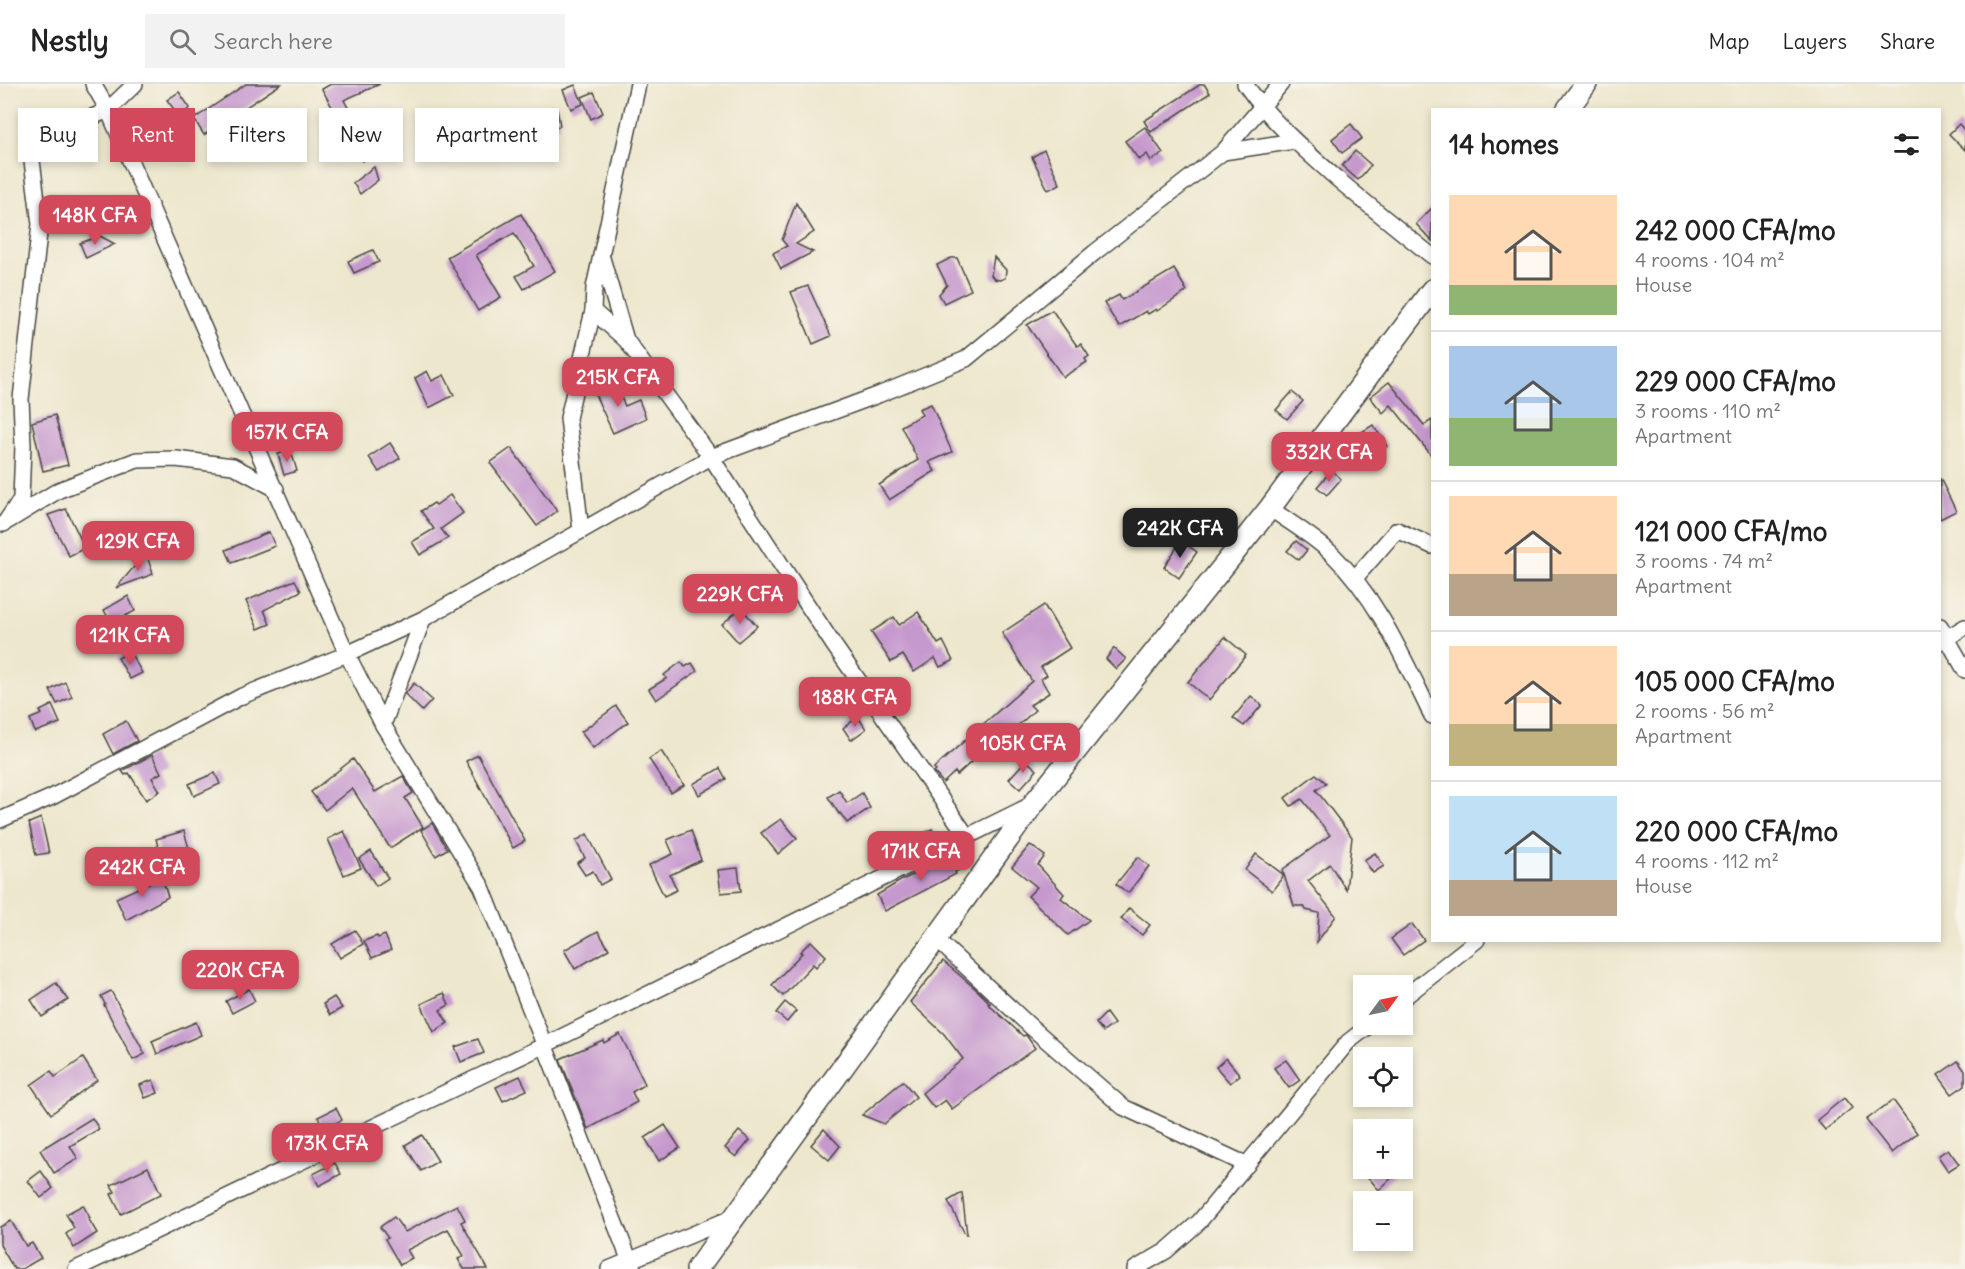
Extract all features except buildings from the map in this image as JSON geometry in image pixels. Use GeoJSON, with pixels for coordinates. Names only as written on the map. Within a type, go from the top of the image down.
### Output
{"type":"FeatureCollection","features":[{"type":"Feature","properties":{"kind":"main road"},"geometry":{"type":"LineString","coordinates":[[1568,108],[1586,84]]}},
{"type":"Feature","properties":{"kind":"main road"},"geometry":{"type":"LineString","coordinates":[[697,1269],[1034,803],[1269,508],[1431,291]]}},
{"type":"Feature","properties":{"kind":"street"},"geometry":{"type":"LineString","coordinates":[[93,84],[108,110],[347,654],[383,725],[482,886],[631,1264]]}},
{"type":"Feature","properties":{"kind":"street"},"geometry":{"type":"LineString","coordinates":[[2,525],[21,499],[23,446],[21,399],[40,224],[30,145],[108,110],[135,84]]}},
{"type":"Feature","properties":{"kind":"street"},"geometry":{"type":"LineString","coordinates":[[581,531],[568,418],[593,311],[594,288],[638,84]]}},
{"type":"Feature","properties":{"kind":"street"},"geometry":{"type":"LineString","coordinates":[[1245,84],[1260,106],[1294,141],[1431,255]]}},
{"type":"Feature","properties":{"kind":"street"},"geometry":{"type":"LineString","coordinates":[[0,820],[52,796],[242,696],[347,654],[423,619],[711,457],[878,395],[966,359],[1094,253],[1223,152],[1281,84]]}},
{"type":"Feature","properties":{"kind":"street"},"geometry":{"type":"LineString","coordinates":[[1223,152],[1294,141]]}},
{"type":"Feature","properties":{"kind":"street"},"geometry":{"type":"LineString","coordinates":[[601,255],[627,340]]}},
{"type":"Feature","properties":{"kind":"street"},"geometry":{"type":"LineString","coordinates":[[593,311],[627,340],[711,457],[833,644],[967,836]]}},
{"type":"Feature","properties":{"kind":"street"},"geometry":{"type":"LineString","coordinates":[[2,525],[59,490],[137,460],[176,459],[233,466],[276,489]]}},
{"type":"Feature","properties":{"kind":"street"},"geometry":{"type":"LineString","coordinates":[[1269,508],[1331,552],[1356,578],[1377,607],[1431,714]]}},
{"type":"Feature","properties":{"kind":"street"},"geometry":{"type":"LineString","coordinates":[[1356,578],[1397,530],[1431,546]]}},
{"type":"Feature","properties":{"kind":"street"},"geometry":{"type":"LineString","coordinates":[[383,725],[423,619]]}},
{"type":"Feature","properties":{"kind":"street"},"geometry":{"type":"LineString","coordinates":[[1965,627],[1942,636],[1965,670]]}},
{"type":"Feature","properties":{"kind":"street"},"geometry":{"type":"LineString","coordinates":[[76,1269],[544,1045],[1034,803]]}},
{"type":"Feature","properties":{"kind":"street"},"geometry":{"type":"LineString","coordinates":[[936,939],[1030,1026],[1123,1107],[1246,1165]]}},
{"type":"Feature","properties":{"kind":"street"},"geometry":{"type":"LineString","coordinates":[[1413,990],[1474,942]]}},
{"type":"Feature","properties":{"kind":"street"},"geometry":{"type":"LineString","coordinates":[[1135,1269],[1166,1251],[1199,1221],[1348,1042],[1357,1035]]}},
{"type":"Feature","properties":{"kind":"street"},"geometry":{"type":"LineString","coordinates":[[609,1269],[631,1264],[734,1217]]}}]}
